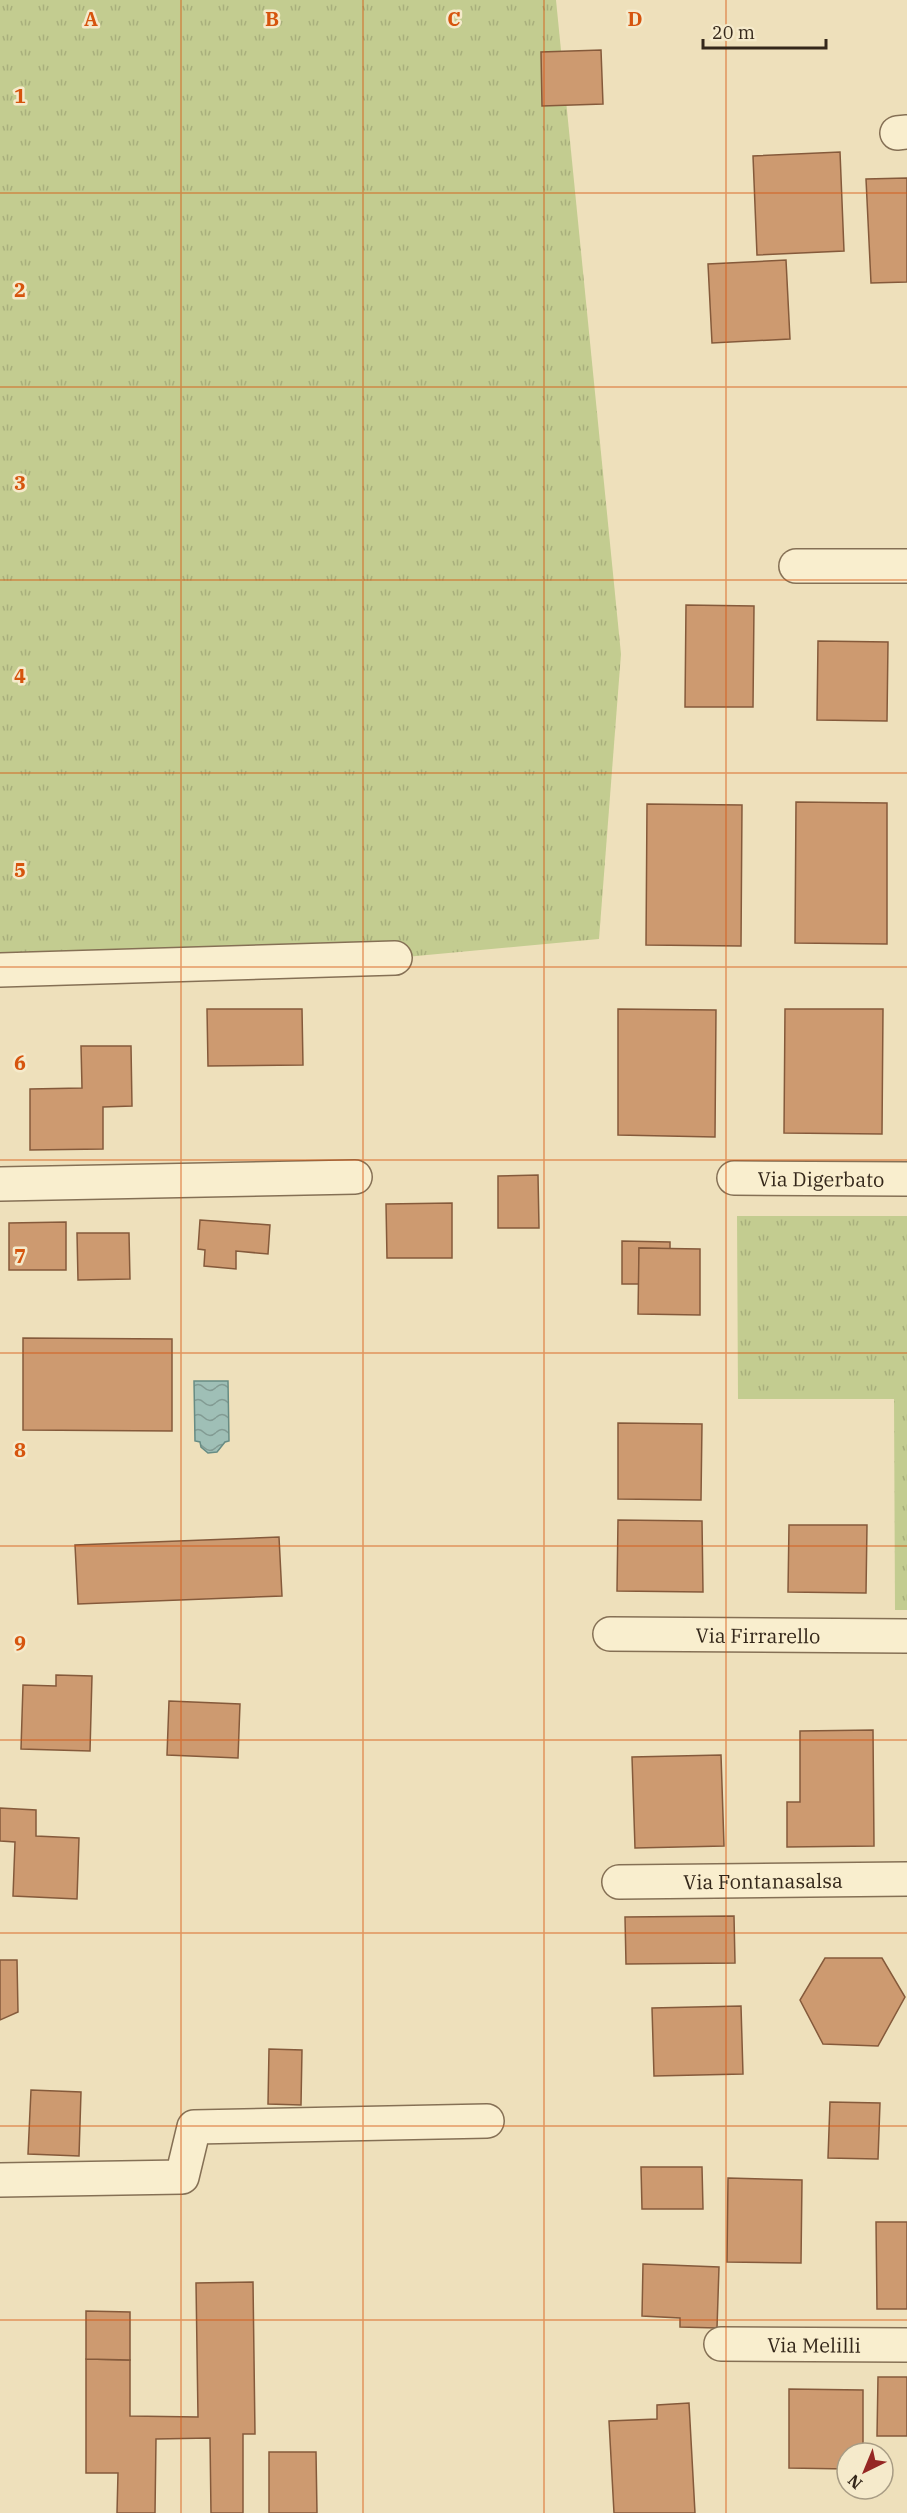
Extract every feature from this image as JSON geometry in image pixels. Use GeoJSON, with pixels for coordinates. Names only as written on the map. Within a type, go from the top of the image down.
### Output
{"type":"FeatureCollection","features":[{"type":"Feature","properties":{"kind":"lane"},"geometry":{"type":"LineString","coordinates":[[796,566],[907,566]]}},
{"type":"Feature","properties":{"kind":"lane"},"geometry":{"type":"LineString","coordinates":[[0,970],[395,958]]}},
{"type":"Feature","properties":{"kind":"lane"},"geometry":{"type":"LineString","coordinates":[[0,1184],[355,1177]]}},
{"type":"Feature","properties":{"kind":"lane","name":"Via Digerbato"},"geometry":{"type":"LineString","coordinates":[[734,1178],[907,1179]]}},
{"type":"Feature","properties":{"kind":"lane","name":"Via Firrarello"},"geometry":{"type":"LineString","coordinates":[[610,1634],[907,1636]]}},
{"type":"Feature","properties":{"kind":"lane","name":"Via Fontanasalsa"},"geometry":{"type":"LineString","coordinates":[[619,1882],[907,1879]]}},
{"type":"Feature","properties":{"kind":"lane"},"geometry":{"type":"LineString","coordinates":[[0,2180],[183,2177],[194,2127],[487,2121]]}},
{"type":"Feature","properties":{"kind":"lane","name":"Via Melilli"},"geometry":{"type":"LineString","coordinates":[[721,2344],[907,2345]]}},
{"type":"Feature","properties":{"kind":"green space"},"geometry":{"type":"Polygon","coordinates":[[[0,0],[556,0],[621,654],[599,939],[395,958],[0,970],[0,0]]]}},
{"type":"Feature","properties":{"kind":"green space"},"geometry":{"type":"Polygon","coordinates":[[[737,1216],[907,1216],[907,1610],[895,1610],[894,1399],[738,1399],[737,1216]]]}},
{"type":"Feature","properties":{"kind":"water"},"geometry":{"type":"Polygon","coordinates":[[[194,1381],[228,1381],[229,1441],[225,1442],[217,1452],[208,1453],[201,1447],[200,1442],[195,1441],[194,1381]]]}},
{"type":"Feature","properties":{"kind":"building"},"geometry":{"type":"Polygon","coordinates":[[[601,50],[603,104],[542,106],[541,52],[601,50]]]}},
{"type":"Feature","properties":{"kind":"building"},"geometry":{"type":"Polygon","coordinates":[[[840,152],[844,251],[757,255],[753,156],[840,152]]]}},
{"type":"Feature","properties":{"kind":"building"},"geometry":{"type":"Polygon","coordinates":[[[907,178],[907,282],[871,283],[866,179],[907,178]]]}},
{"type":"Feature","properties":{"kind":"building"},"geometry":{"type":"Polygon","coordinates":[[[786,260],[790,339],[712,343],[708,264],[786,260]]]}},
{"type":"Feature","properties":{"kind":"building"},"geometry":{"type":"Polygon","coordinates":[[[686,605],[754,606],[753,707],[685,707],[686,605]]]}},
{"type":"Feature","properties":{"kind":"building"},"geometry":{"type":"Polygon","coordinates":[[[818,641],[888,642],[887,721],[817,720],[818,641]]]}},
{"type":"Feature","properties":{"kind":"building"},"geometry":{"type":"Polygon","coordinates":[[[796,802],[887,803],[887,944],[795,943],[796,802]]]}},
{"type":"Feature","properties":{"kind":"building"},"geometry":{"type":"Polygon","coordinates":[[[647,804],[742,805],[741,946],[646,945],[647,804]]]}},
{"type":"Feature","properties":{"kind":"building"},"geometry":{"type":"Polygon","coordinates":[[[207,1009],[302,1009],[303,1065],[208,1066],[207,1009]]]}},
{"type":"Feature","properties":{"kind":"building"},"geometry":{"type":"Polygon","coordinates":[[[618,1009],[716,1010],[715,1137],[618,1135],[618,1009]]]}},
{"type":"Feature","properties":{"kind":"building"},"geometry":{"type":"Polygon","coordinates":[[[785,1009],[883,1009],[882,1134],[784,1133],[785,1009]]]}},
{"type":"Feature","properties":{"kind":"building"},"geometry":{"type":"Polygon","coordinates":[[[81,1046],[131,1046],[132,1106],[103,1107],[103,1149],[30,1150],[30,1089],[82,1088],[81,1046]]]}},
{"type":"Feature","properties":{"kind":"building"},"geometry":{"type":"Polygon","coordinates":[[[538,1175],[539,1228],[498,1228],[498,1176],[538,1175]]]}},
{"type":"Feature","properties":{"kind":"building"},"geometry":{"type":"Polygon","coordinates":[[[452,1203],[452,1258],[387,1258],[386,1204],[452,1203]]]}},
{"type":"Feature","properties":{"kind":"building"},"geometry":{"type":"Polygon","coordinates":[[[200,1220],[270,1225],[268,1254],[236,1251],[236,1269],[204,1266],[205,1250],[198,1249],[200,1220]]]}},
{"type":"Feature","properties":{"kind":"building"},"geometry":{"type":"Polygon","coordinates":[[[66,1222],[66,1270],[9,1270],[9,1223],[66,1222]]]}},
{"type":"Feature","properties":{"kind":"building"},"geometry":{"type":"Polygon","coordinates":[[[77,1233],[129,1233],[130,1279],[78,1280],[77,1233]]]}},
{"type":"Feature","properties":{"kind":"building"},"geometry":{"type":"Polygon","coordinates":[[[622,1241],[670,1242],[670,1249],[639,1248],[639,1284],[622,1284],[622,1241]]]}},
{"type":"Feature","properties":{"kind":"building"},"geometry":{"type":"Polygon","coordinates":[[[639,1248],[700,1249],[700,1315],[638,1314],[639,1248]]]}},
{"type":"Feature","properties":{"kind":"building"},"geometry":{"type":"Polygon","coordinates":[[[23,1338],[172,1339],[172,1431],[23,1430],[23,1338]]]}},
{"type":"Feature","properties":{"kind":"building"},"geometry":{"type":"Polygon","coordinates":[[[618,1423],[702,1424],[701,1500],[618,1499],[618,1423]]]}},
{"type":"Feature","properties":{"kind":"building"},"geometry":{"type":"Polygon","coordinates":[[[618,1520],[702,1521],[703,1592],[617,1591],[618,1520]]]}},
{"type":"Feature","properties":{"kind":"building"},"geometry":{"type":"Polygon","coordinates":[[[789,1525],[867,1525],[866,1593],[788,1592],[789,1525]]]}},
{"type":"Feature","properties":{"kind":"building"},"geometry":{"type":"Polygon","coordinates":[[[279,1537],[282,1596],[78,1604],[75,1545],[279,1537]]]}},
{"type":"Feature","properties":{"kind":"building"},"geometry":{"type":"Polygon","coordinates":[[[56,1675],[92,1676],[90,1751],[21,1749],[23,1685],[56,1686],[56,1675]]]}},
{"type":"Feature","properties":{"kind":"building"},"geometry":{"type":"Polygon","coordinates":[[[169,1701],[240,1704],[238,1758],[167,1755],[169,1701]]]}},
{"type":"Feature","properties":{"kind":"building"},"geometry":{"type":"Polygon","coordinates":[[[873,1730],[874,1846],[787,1847],[787,1802],[800,1802],[800,1731],[873,1730]]]}},
{"type":"Feature","properties":{"kind":"building"},"geometry":{"type":"Polygon","coordinates":[[[721,1755],[724,1846],[635,1848],[632,1757],[721,1755]]]}},
{"type":"Feature","properties":{"kind":"building"},"geometry":{"type":"Polygon","coordinates":[[[0,1808],[36,1810],[36,1836],[79,1838],[77,1899],[13,1896],[15,1842],[0,1841],[0,1808]]]}},
{"type":"Feature","properties":{"kind":"building"},"geometry":{"type":"Polygon","coordinates":[[[734,1916],[735,1963],[626,1964],[625,1917],[734,1916]]]}},
{"type":"Feature","properties":{"kind":"building"},"geometry":{"type":"Polygon","coordinates":[[[825,1958],[882,1958],[905,1997],[878,2046],[823,2044],[800,2000],[825,1958]]]}},
{"type":"Feature","properties":{"kind":"building"},"geometry":{"type":"Polygon","coordinates":[[[0,1960],[17,1960],[18,2012],[0,2020],[0,1960]]]}},
{"type":"Feature","properties":{"kind":"building"},"geometry":{"type":"Polygon","coordinates":[[[741,2006],[743,2074],[654,2076],[652,2008],[741,2006]]]}},
{"type":"Feature","properties":{"kind":"building"},"geometry":{"type":"Polygon","coordinates":[[[269,2049],[302,2050],[301,2105],[268,2104],[269,2049]]]}},
{"type":"Feature","properties":{"kind":"building"},"geometry":{"type":"Polygon","coordinates":[[[31,2090],[81,2092],[79,2156],[28,2154],[31,2090]]]}},
{"type":"Feature","properties":{"kind":"building"},"geometry":{"type":"Polygon","coordinates":[[[830,2102],[880,2103],[878,2159],[828,2158],[830,2102]]]}},
{"type":"Feature","properties":{"kind":"building"},"geometry":{"type":"Polygon","coordinates":[[[641,2167],[702,2167],[703,2209],[642,2209],[641,2167]]]}},
{"type":"Feature","properties":{"kind":"building"},"geometry":{"type":"Polygon","coordinates":[[[728,2178],[802,2180],[801,2263],[727,2262],[728,2178]]]}},
{"type":"Feature","properties":{"kind":"building"},"geometry":{"type":"Polygon","coordinates":[[[876,2222],[907,2222],[907,2309],[877,2309],[876,2222]]]}},
{"type":"Feature","properties":{"kind":"building"},"geometry":{"type":"Polygon","coordinates":[[[643,2264],[719,2267],[717,2328],[680,2327],[680,2318],[642,2316],[643,2264]]]}},
{"type":"Feature","properties":{"kind":"building"},"geometry":{"type":"Polygon","coordinates":[[[253,2282],[255,2434],[243,2434],[243,2513],[211,2513],[210,2438],[156,2439],[155,2513],[117,2513],[118,2473],[86,2473],[86,2359],[130,2360],[130,2416],[198,2417],[196,2283],[253,2282]]]}},
{"type":"Feature","properties":{"kind":"building"},"geometry":{"type":"Polygon","coordinates":[[[86,2311],[130,2312],[130,2360],[86,2359],[86,2311]]]}},
{"type":"Feature","properties":{"kind":"building"},"geometry":{"type":"Polygon","coordinates":[[[878,2377],[907,2377],[907,2436],[877,2436],[878,2377]]]}},
{"type":"Feature","properties":{"kind":"building"},"geometry":{"type":"Polygon","coordinates":[[[789,2389],[863,2390],[863,2441],[835,2441],[835,2469],[789,2468],[789,2389]]]}},
{"type":"Feature","properties":{"kind":"building"},"geometry":{"type":"Polygon","coordinates":[[[689,2403],[695,2513],[614,2513],[609,2421],[657,2419],[657,2405],[689,2403]]]}},
{"type":"Feature","properties":{"kind":"building"},"geometry":{"type":"Polygon","coordinates":[[[269,2452],[316,2452],[317,2513],[269,2513],[269,2452]]]}}]}
